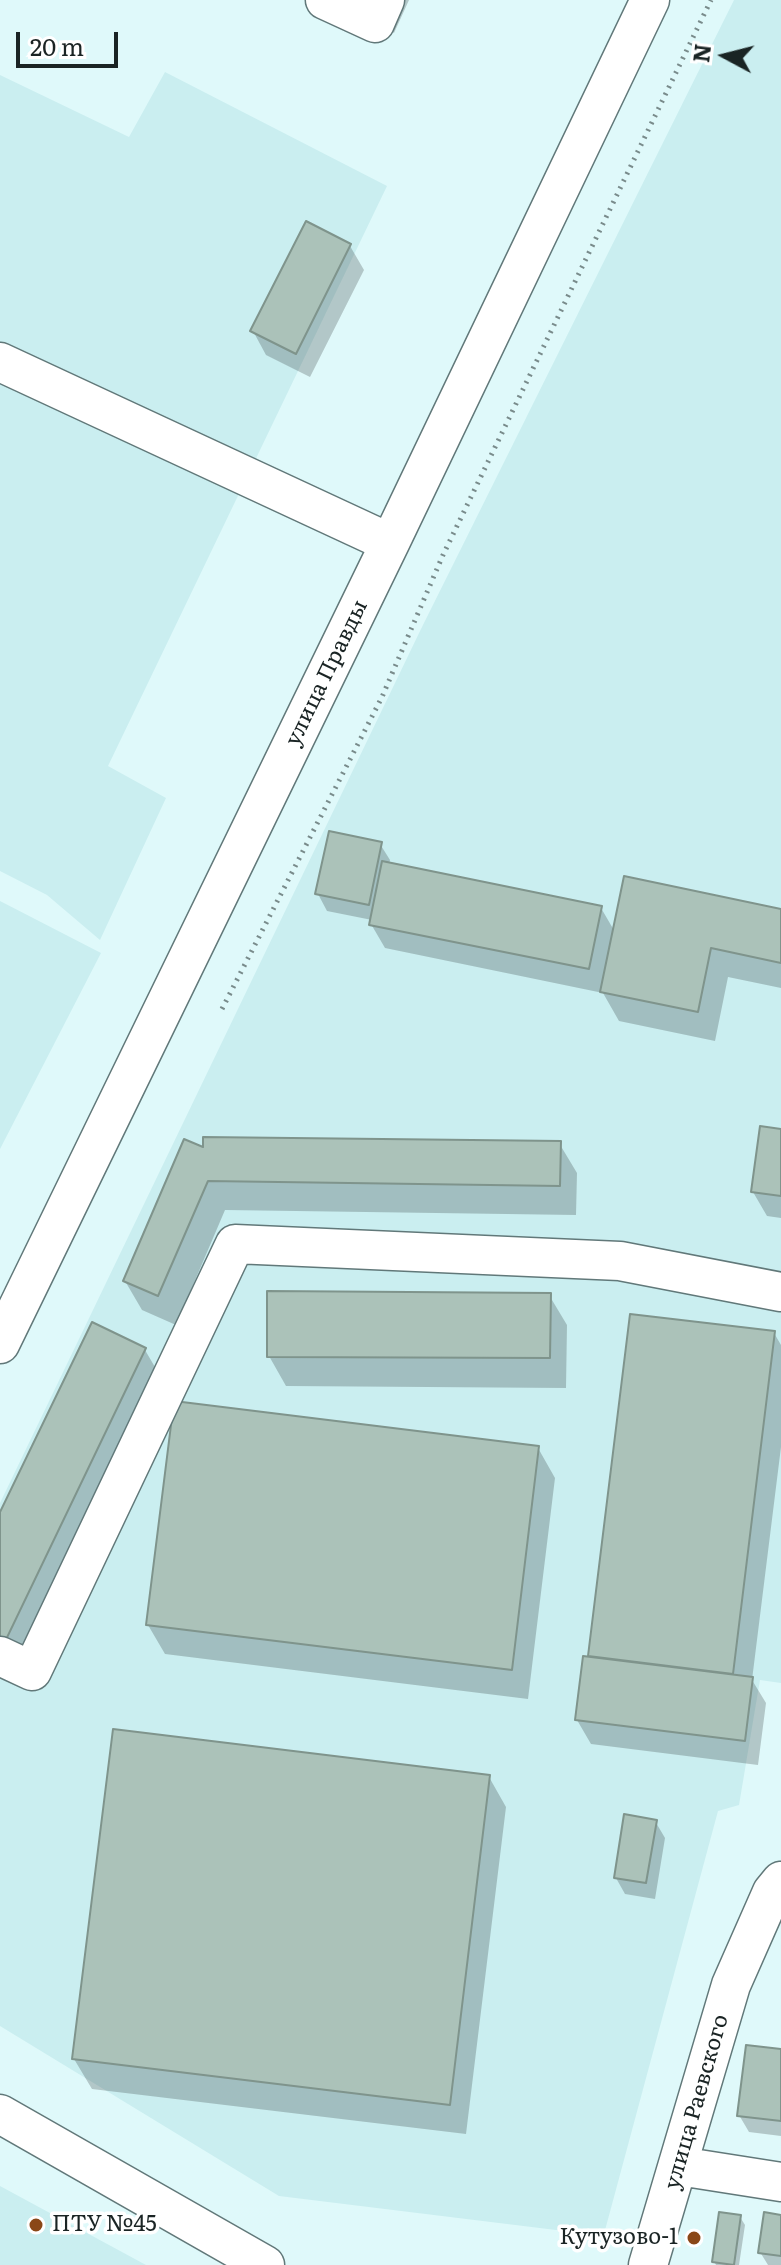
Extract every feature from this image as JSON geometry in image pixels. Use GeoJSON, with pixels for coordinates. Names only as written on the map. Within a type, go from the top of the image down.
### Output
{"type":"FeatureCollection","features":[{"type":"Feature","properties":{"kind":"street"},"geometry":{"type":"LineString","coordinates":[[325,0],[375,23],[385,0]]}},
{"type":"Feature","properties":{"kind":"street","name":"улица Правды"},"geometry":{"type":"LineString","coordinates":[[0,1344],[650,0]]}},
{"type":"Feature","properties":{"kind":"street"},"geometry":{"type":"LineString","coordinates":[[0,362],[390,543]]}},
{"type":"Feature","properties":{"kind":"street"},"geometry":{"type":"LineString","coordinates":[[0,1656],[32,1671],[235,1244],[620,1261],[781,1292]]}},
{"type":"Feature","properties":{"kind":"street","name":"улица Раевского"},"geometry":{"type":"LineString","coordinates":[[648,2265],[731,1985],[772,1892],[781,1881]]}},
{"type":"Feature","properties":{"kind":"street"},"geometry":{"type":"LineString","coordinates":[[731,1985],[781,1939]]}},
{"type":"Feature","properties":{"kind":"street"},"geometry":{"type":"LineString","coordinates":[[0,2114],[265,2265]]}},
{"type":"Feature","properties":{"kind":"street"},"geometry":{"type":"LineString","coordinates":[[679,2166],[781,2182]]}},
{"type":"Feature","properties":{"kind":"path"},"geometry":{"type":"LineString","coordinates":[[222,1009],[382,697],[443,555],[711,0]]}},
{"type":"Feature","properties":{"kind":"shaded area"},"geometry":{"type":"Polygon","coordinates":[[[734,0],[781,0],[781,1683],[760,1680],[739,1805],[718,1811],[604,2234],[279,2196],[0,2026],[0,1503],[421,629],[734,0]]]}},
{"type":"Feature","properties":{"kind":"shaded area"},"geometry":{"type":"Polygon","coordinates":[[[165,72],[387,186],[108,766],[166,798],[100,940],[47,895],[0,871],[0,75],[129,137],[165,72]]]}},
{"type":"Feature","properties":{"kind":"shaded area"},"geometry":{"type":"Polygon","coordinates":[[[0,901],[101,953],[0,1149],[0,901]]]}},
{"type":"Feature","properties":{"kind":"shaded area","name":"ПТУ №45"},"geometry":{"type":"Polygon","coordinates":[[[0,2186],[146,2265],[0,2265],[0,2186]]]}},
{"type":"Feature","properties":{"kind":"building"},"geometry":{"type":"Polygon","coordinates":[[[306,221],[351,244],[296,354],[250,331],[306,221]]]}},
{"type":"Feature","properties":{"kind":"building"},"geometry":{"type":"Polygon","coordinates":[[[329,831],[382,842],[369,905],[315,894],[329,831]]]}},
{"type":"Feature","properties":{"kind":"building"},"geometry":{"type":"Polygon","coordinates":[[[382,861],[602,906],[589,969],[369,925],[382,861]]]}},
{"type":"Feature","properties":{"kind":"building"},"geometry":{"type":"Polygon","coordinates":[[[624,876],[781,909],[781,963],[711,948],[698,1012],[600,992],[624,876]]]}},
{"type":"Feature","properties":{"kind":"building"},"geometry":{"type":"Polygon","coordinates":[[[760,1126],[781,1129],[781,1196],[751,1192],[760,1126]]]}},
{"type":"Feature","properties":{"kind":"building"},"geometry":{"type":"Polygon","coordinates":[[[203,1137],[561,1141],[560,1186],[208,1181],[158,1296],[123,1281],[184,1139],[203,1147],[203,1137]]]}},
{"type":"Feature","properties":{"kind":"building"},"geometry":{"type":"Polygon","coordinates":[[[267,1291],[551,1293],[550,1358],[267,1357],[267,1291]]]}},
{"type":"Feature","properties":{"kind":"building"},"geometry":{"type":"Polygon","coordinates":[[[630,1314],[775,1331],[733,1674],[588,1656],[630,1314]]]}},
{"type":"Feature","properties":{"kind":"building"},"geometry":{"type":"Polygon","coordinates":[[[92,1322],[146,1348],[0,1652],[0,1512],[92,1322]]]}},
{"type":"Feature","properties":{"kind":"building"},"geometry":{"type":"Polygon","coordinates":[[[174,1401],[539,1446],[512,1670],[146,1625],[174,1401]]]}},
{"type":"Feature","properties":{"kind":"building"},"geometry":{"type":"Polygon","coordinates":[[[583,1656],[753,1677],[745,1741],[575,1720],[583,1656]]]}},
{"type":"Feature","properties":{"kind":"building"},"geometry":{"type":"Polygon","coordinates":[[[113,1729],[490,1775],[450,2105],[72,2059],[113,1729]]]}},
{"type":"Feature","properties":{"kind":"building"},"geometry":{"type":"Polygon","coordinates":[[[624,1814],[657,1820],[646,1883],[614,1878],[624,1814]]]}},
{"type":"Feature","properties":{"kind":"building"},"geometry":{"type":"Polygon","coordinates":[[[746,2045],[781,2049],[781,2121],[737,2116],[746,2045]]]}},
{"type":"Feature","properties":{"kind":"building"},"geometry":{"type":"Polygon","coordinates":[[[719,2212],[741,2215],[734,2265],[712,2262],[719,2212]]]}},
{"type":"Feature","properties":{"kind":"building"},"geometry":{"type":"Polygon","coordinates":[[[764,2212],[781,2215],[781,2256],[758,2253],[764,2212]]]}},
{"type":"Feature","properties":{"kind":"place","name":"ПТУ №45"},"geometry":{"type":"Point","coordinates":[36,2225]}},
{"type":"Feature","properties":{"kind":"place","name":"Кутузово-1"},"geometry":{"type":"Point","coordinates":[694,2238]}}]}
